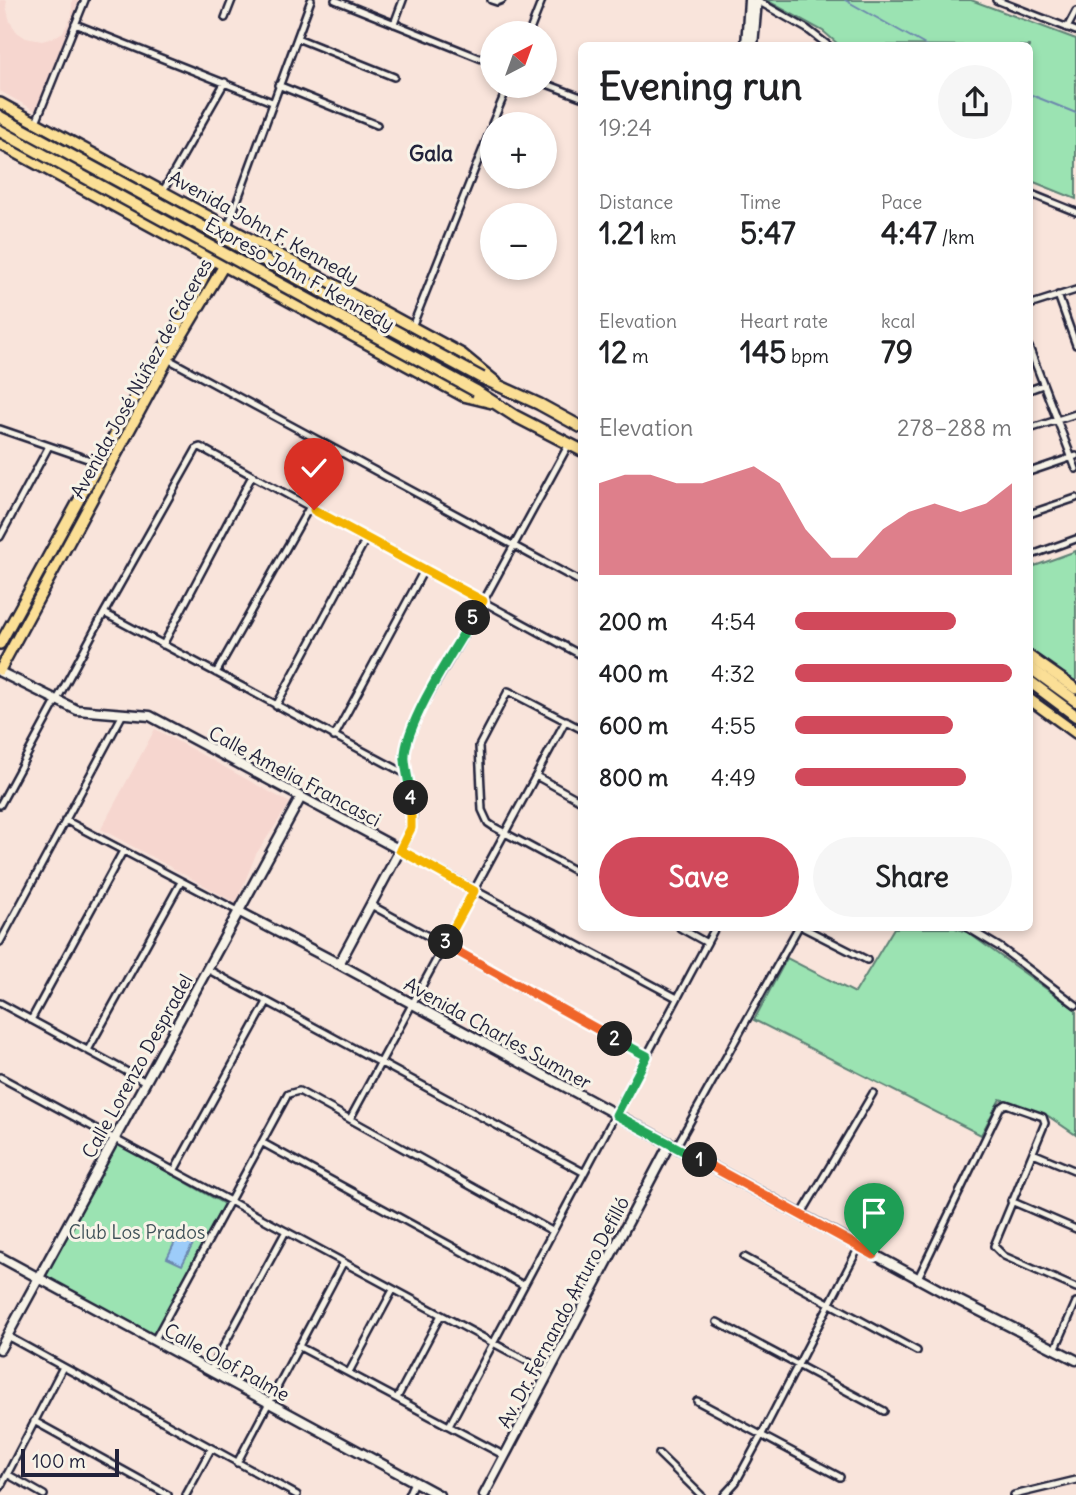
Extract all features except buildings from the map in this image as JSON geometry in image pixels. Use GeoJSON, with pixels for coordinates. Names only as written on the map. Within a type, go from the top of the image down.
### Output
{"type":"FeatureCollection","features":[{"type":"Feature","properties":{"kind":"highway","name":"Expreso John F. Kennedy"},"geometry":{"type":"LineString","coordinates":[[0,117],[482,378],[578,425]]}},
{"type":"Feature","properties":{"kind":"highway","name":"Expreso John F. Kennedy"},"geometry":{"type":"LineString","coordinates":[[0,131],[578,448]]}},
{"type":"Feature","properties":{"kind":"highway"},"geometry":{"type":"LineString","coordinates":[[1033,670],[1076,701]]}},
{"type":"Feature","properties":{"kind":"highway"},"geometry":{"type":"LineString","coordinates":[[1033,684],[1076,716]]}},
{"type":"Feature","properties":{"kind":"main road","name":"Avenida John F. Kennedy"},"geometry":{"type":"LineString","coordinates":[[0,103],[461,354],[506,390]]}},
{"type":"Feature","properties":{"kind":"main road"},"geometry":{"type":"LineString","coordinates":[[0,144],[463,396],[492,402]]}},
{"type":"Feature","properties":{"kind":"main road"},"geometry":{"type":"LineString","coordinates":[[180,242],[202,246],[209,239],[212,226],[200,211]]}},
{"type":"Feature","properties":{"kind":"main road","name":"Avenida José Núñez de Cáceres"},"geometry":{"type":"LineString","coordinates":[[0,671],[164,357],[228,226]]}},
{"type":"Feature","properties":{"kind":"main road","name":"Avenida José Núñez de Cáceres"},"geometry":{"type":"LineString","coordinates":[[0,644],[99,463],[164,357],[225,266],[234,241],[228,226]]}},
{"type":"Feature","properties":{"kind":"main road"},"geometry":{"type":"LineString","coordinates":[[254,282],[240,270],[239,255],[250,246],[269,249]]}},
{"type":"Feature","properties":{"kind":"main road"},"geometry":{"type":"LineString","coordinates":[[1033,659],[1076,689]]}},
{"type":"Feature","properties":{"kind":"main road"},"geometry":{"type":"LineString","coordinates":[[1033,702],[1076,733]]}},
{"type":"Feature","properties":{"kind":"street"},"geometry":{"type":"LineString","coordinates":[[36,122],[85,0]]}},
{"type":"Feature","properties":{"kind":"street"},"geometry":{"type":"LineString","coordinates":[[225,18],[232,0]]}},
{"type":"Feature","properties":{"kind":"street"},"geometry":{"type":"LineString","coordinates":[[228,226],[278,85],[312,0]]}},
{"type":"Feature","properties":{"kind":"street"},"geometry":{"type":"LineString","coordinates":[[335,0],[480,58]]}},
{"type":"Feature","properties":{"kind":"street"},"geometry":{"type":"LineString","coordinates":[[394,24],[403,0]]}},
{"type":"Feature","properties":{"kind":"street"},"geometry":{"type":"LineString","coordinates":[[491,0],[502,0]]}},
{"type":"Feature","properties":{"kind":"street"},"geometry":{"type":"LineString","coordinates":[[534,21],[542,0]]}},
{"type":"Feature","properties":{"kind":"street"},"geometry":{"type":"LineString","coordinates":[[746,42],[749,0]]}},
{"type":"Feature","properties":{"kind":"street"},"geometry":{"type":"LineString","coordinates":[[753,42],[756,0],[807,29],[824,42]]}},
{"type":"Feature","properties":{"kind":"street"},"geometry":{"type":"LineString","coordinates":[[996,0],[1076,32]]}},
{"type":"Feature","properties":{"kind":"street"},"geometry":{"type":"LineString","coordinates":[[1067,28],[1076,11]]}},
{"type":"Feature","properties":{"kind":"street"},"geometry":{"type":"LineString","coordinates":[[75,24],[272,102]]}},
{"type":"Feature","properties":{"kind":"street"},"geometry":{"type":"LineString","coordinates":[[297,38],[394,77]]}},
{"type":"Feature","properties":{"kind":"street"},"geometry":{"type":"LineString","coordinates":[[163,191],[225,82]]}},
{"type":"Feature","properties":{"kind":"street"},"geometry":{"type":"LineString","coordinates":[[278,85],[377,125]]}},
{"type":"Feature","properties":{"kind":"street"},"geometry":{"type":"LineString","coordinates":[[557,88],[578,96]]}},
{"type":"Feature","properties":{"kind":"street"},"geometry":{"type":"LineString","coordinates":[[412,327],[480,155]]}},
{"type":"Feature","properties":{"kind":"street"},"geometry":{"type":"LineString","coordinates":[[1033,195],[1076,212]]}},
{"type":"Feature","properties":{"kind":"street"},"geometry":{"type":"LineString","coordinates":[[1033,304],[1076,290]]}},
{"type":"Feature","properties":{"kind":"street"},"geometry":{"type":"LineString","coordinates":[[1058,295],[1076,345]]}},
{"type":"Feature","properties":{"kind":"street"},"geometry":{"type":"LineString","coordinates":[[164,357],[578,580]]}},
{"type":"Feature","properties":{"kind":"street"},"geometry":{"type":"LineString","coordinates":[[1033,359],[1074,457],[1076,469]]}},
{"type":"Feature","properties":{"kind":"street"},"geometry":{"type":"LineString","coordinates":[[1033,389],[1043,385]]}},
{"type":"Feature","properties":{"kind":"street"},"geometry":{"type":"LineString","coordinates":[[1033,428],[1076,414]]}},
{"type":"Feature","properties":{"kind":"street"},"geometry":{"type":"LineString","coordinates":[[0,429],[99,463]]}},
{"type":"Feature","properties":{"kind":"street"},"geometry":{"type":"LineString","coordinates":[[339,964],[411,828],[413,813],[404,759],[419,712],[569,444]]}},
{"type":"Feature","properties":{"kind":"street"},"geometry":{"type":"LineString","coordinates":[[0,537],[49,446]]}},
{"type":"Feature","properties":{"kind":"street"},"geometry":{"type":"LineString","coordinates":[[0,806],[195,449],[200,447],[578,653]]}},
{"type":"Feature","properties":{"kind":"street"},"geometry":{"type":"LineString","coordinates":[[1033,470],[1074,457]]}},
{"type":"Feature","properties":{"kind":"street"},"geometry":{"type":"LineString","coordinates":[[163,645],[251,475]]}},
{"type":"Feature","properties":{"kind":"street"},"geometry":{"type":"LineString","coordinates":[[1033,512],[1076,498]]}},
{"type":"Feature","properties":{"kind":"street"},"geometry":{"type":"LineString","coordinates":[[216,673],[309,508]]}},
{"type":"Feature","properties":{"kind":"street"},"geometry":{"type":"LineString","coordinates":[[276,706],[366,539]]}},
{"type":"Feature","properties":{"kind":"street"},"geometry":{"type":"LineString","coordinates":[[1033,555],[1076,539]]}},
{"type":"Feature","properties":{"kind":"street"},"geometry":{"type":"LineString","coordinates":[[334,737],[424,570]]}},
{"type":"Feature","properties":{"kind":"street"},"geometry":{"type":"LineString","coordinates":[[104,613],[408,775]]}},
{"type":"Feature","properties":{"kind":"street","name":"Calle Amelia Francasci"},"geometry":{"type":"LineString","coordinates":[[0,671],[66,706],[88,712],[150,716],[677,998]]}},
{"type":"Feature","properties":{"kind":"street"},"geometry":{"type":"LineString","coordinates":[[578,727],[511,691],[506,692],[482,738],[478,753],[482,810],[488,823],[578,872]]}},
{"type":"Feature","properties":{"kind":"street"},"geometry":{"type":"LineString","coordinates":[[0,942],[124,713]]}},
{"type":"Feature","properties":{"kind":"street"},"geometry":{"type":"LineString","coordinates":[[350,1119],[566,720]]}},
{"type":"Feature","properties":{"kind":"street"},"geometry":{"type":"LineString","coordinates":[[536,776],[578,799]]}},
{"type":"Feature","properties":{"kind":"street","name":"Calle Lorenzo Despradel"},"geometry":{"type":"LineString","coordinates":[[0,1349],[301,797]]}},
{"type":"Feature","properties":{"kind":"street"},"geometry":{"type":"LineString","coordinates":[[65,820],[238,912]]}},
{"type":"Feature","properties":{"kind":"street"},"geometry":{"type":"LineString","coordinates":[[31,1020],[123,851]]}},
{"type":"Feature","properties":{"kind":"street"},"geometry":{"type":"LineString","coordinates":[[88,1050],[181,882]]}},
{"type":"Feature","properties":{"kind":"street"},"geometry":{"type":"LineString","coordinates":[[371,905],[647,1056]]}},
{"type":"Feature","properties":{"kind":"street","name":"Avenida Charles Sumner"},"geometry":{"type":"LineString","coordinates":[[238,912],[339,964],[859,1247],[1076,1360]]}},
{"type":"Feature","properties":{"kind":"street"},"geometry":{"type":"LineString","coordinates":[[685,931],[707,943]]}},
{"type":"Feature","properties":{"kind":"street"},"geometry":{"type":"LineString","coordinates":[[449,1426],[714,931]]}},
{"type":"Feature","properties":{"kind":"street","name":"Av. Dr. Fernando Arturo Defilló"},"geometry":{"type":"LineString","coordinates":[[484,1495],[673,1145],[795,931]]}},
{"type":"Feature","properties":{"kind":"street"},"geometry":{"type":"LineString","coordinates":[[810,931],[867,960]]}},
{"type":"Feature","properties":{"kind":"street"},"geometry":{"type":"LineString","coordinates":[[973,931],[1001,947],[1076,1004]]}},
{"type":"Feature","properties":{"kind":"street"},"geometry":{"type":"LineString","coordinates":[[207,969],[583,1172]]}},
{"type":"Feature","properties":{"kind":"street"},"geometry":{"type":"LineString","coordinates":[[174,1171],[267,1002]]}},
{"type":"Feature","properties":{"kind":"street"},"geometry":{"type":"LineString","coordinates":[[0,1003],[146,1082]]}},
{"type":"Feature","properties":{"kind":"street"},"geometry":{"type":"LineString","coordinates":[[1,1079],[231,1200],[549,1373]]}},
{"type":"Feature","properties":{"kind":"street"},"geometry":{"type":"LineString","coordinates":[[154,1341],[288,1094],[293,1091],[299,1091],[552,1231]]}},
{"type":"Feature","properties":{"kind":"street"},"geometry":{"type":"LineString","coordinates":[[802,1215],[873,1093]]}},
{"type":"Feature","properties":{"kind":"street"},"geometry":{"type":"LineString","coordinates":[[918,1278],[1000,1108],[1010,1105],[1043,1117],[1045,1124],[994,1243],[997,1251],[1004,1256],[1076,1288]]}},
{"type":"Feature","properties":{"kind":"street"},"geometry":{"type":"LineString","coordinates":[[263,1143],[523,1285]]}},
{"type":"Feature","properties":{"kind":"street"},"geometry":{"type":"LineString","coordinates":[[1032,1153],[1076,1171]]}},
{"type":"Feature","properties":{"kind":"street"},"geometry":{"type":"LineString","coordinates":[[1012,1201],[1076,1230]]}},
{"type":"Feature","properties":{"kind":"street"},"geometry":{"type":"LineString","coordinates":[[210,1371],[286,1231]]}},
{"type":"Feature","properties":{"kind":"street"},"geometry":{"type":"LineString","coordinates":[[724,1495],[736,1482],[859,1247]]}},
{"type":"Feature","properties":{"kind":"street","name":"Calle Olof Palme"},"geometry":{"type":"LineString","coordinates":[[0,1257],[439,1495]]}},
{"type":"Feature","properties":{"kind":"street"},"geometry":{"type":"LineString","coordinates":[[744,1257],[917,1351]]}},
{"type":"Feature","properties":{"kind":"street"},"geometry":{"type":"LineString","coordinates":[[237,1463],[343,1263]]}},
{"type":"Feature","properties":{"kind":"street"},"geometry":{"type":"LineString","coordinates":[[349,1372],[393,1290]]}},
{"type":"Feature","properties":{"kind":"street"},"geometry":{"type":"LineString","coordinates":[[1055,1350],[1076,1302]]}},
{"type":"Feature","properties":{"kind":"street"},"geometry":{"type":"LineString","coordinates":[[397,1398],[441,1315]]}},
{"type":"Feature","properties":{"kind":"street"},"geometry":{"type":"LineString","coordinates":[[717,1322],[884,1411]]}},
{"type":"Feature","properties":{"kind":"street"},"geometry":{"type":"LineString","coordinates":[[7,1336],[297,1495]]}},
{"type":"Feature","properties":{"kind":"street"},"geometry":{"type":"LineString","coordinates":[[299,1346],[505,1456]]}},
{"type":"Feature","properties":{"kind":"street"},"geometry":{"type":"LineString","coordinates":[[0,1488],[63,1367]]}},
{"type":"Feature","properties":{"kind":"street"},"geometry":{"type":"LineString","coordinates":[[697,1401],[840,1477]]}},
{"type":"Feature","properties":{"kind":"street"},"geometry":{"type":"LineString","coordinates":[[34,1421],[168,1495]]}},
{"type":"Feature","properties":{"kind":"street"},"geometry":{"type":"LineString","coordinates":[[186,1495],[211,1449]]}},
{"type":"Feature","properties":{"kind":"street"},"geometry":{"type":"LineString","coordinates":[[659,1454],[701,1495]]}},
{"type":"Feature","properties":{"kind":"street"},"geometry":{"type":"LineString","coordinates":[[7,1474],[44,1495]]}},
{"type":"Feature","properties":{"kind":"street"},"geometry":{"type":"LineString","coordinates":[[1014,1495],[1076,1480]]}},
{"type":"Feature","properties":{"kind":"street"},"geometry":{"type":"LineString","coordinates":[[408,1495],[414,1482]]}},
{"type":"Feature","properties":{"kind":"shaded area"},"geometry":{"type":"Polygon","coordinates":[[[0,0],[7,0],[10,22],[17,32],[26,38],[42,41],[63,32],[72,16],[72,0],[79,0],[36,111],[0,91],[0,0]]]}},
{"type":"Feature","properties":{"kind":"shaded area"},"geometry":{"type":"Polygon","coordinates":[[[155,729],[290,803],[256,854],[236,903],[101,829],[155,729]]]}},
{"type":"Feature","properties":{"kind":"green space"},"geometry":{"type":"Polygon","coordinates":[[[766,0],[971,0],[1076,39],[1076,199],[1033,182],[1033,42],[836,42],[823,31],[766,0]]]}},
{"type":"Feature","properties":{"kind":"green space"},"geometry":{"type":"Polygon","coordinates":[[[1076,551],[1076,683],[1033,654],[1033,567],[1076,551]]]}},
{"type":"Feature","properties":{"kind":"green space"},"geometry":{"type":"Polygon","coordinates":[[[892,931],[967,932],[1076,1010],[1076,1135],[1048,1116],[1000,1099],[981,1135],[754,1020],[787,958],[855,993],[892,931]]]}},
{"type":"Feature","properties":{"kind":"green space","name":"Club Los Prados"},"geometry":{"type":"Polygon","coordinates":[[[113,1141],[224,1204],[153,1337],[43,1276],[113,1141]]]}},
{"type":"Feature","properties":{"kind":"water"},"geometry":{"type":"Polygon","coordinates":[[[178,1236],[193,1244],[182,1265],[167,1258],[178,1236]]]}},
{"type":"Feature","properties":{"kind":"waterway"},"geometry":{"type":"LineString","coordinates":[[845,0],[920,42]]}},
{"type":"Feature","properties":{"kind":"waterway"},"geometry":{"type":"LineString","coordinates":[[1033,96],[1076,113]]}},
{"type":"Feature","properties":{"kind":"district","name":"Gala"},"geometry":{"type":"Point","coordinates":[431,154]}},
{"type":"Feature","properties":{"kind":"route"},"geometry":{"type":"LineString","coordinates":[[314,510],[483,601],[419,712],[404,759],[413,813],[411,828],[400,850],[474,891],[444,944],[647,1056],[616,1115],[874,1255]]}}]}
